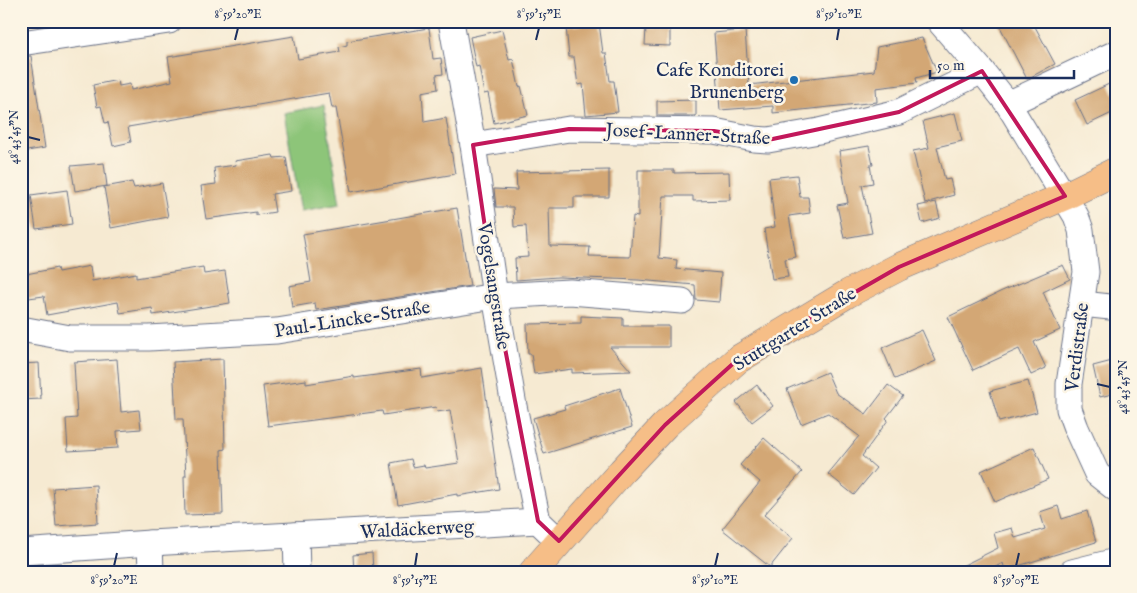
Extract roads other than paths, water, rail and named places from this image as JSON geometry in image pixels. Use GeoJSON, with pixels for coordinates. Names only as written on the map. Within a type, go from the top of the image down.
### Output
{"type":"FeatureCollection","features":[{"type":"Feature","properties":{"kind":"main road","name":"Stuttgarter Straße"},"geometry":{"type":"LineString","coordinates":[[533,572],[665,425],[737,360],[847,294],[899,267],[1065,196],[1116,171]]}},
{"type":"Feature","properties":{"kind":"street"},"geometry":{"type":"LineString","coordinates":[[21,43],[169,21]]}},
{"type":"Feature","properties":{"kind":"street","name":"Vogelsangstraße"},"geometry":{"type":"LineString","coordinates":[[451,21],[473,145],[495,296],[514,406],[538,522]]}},
{"type":"Feature","properties":{"kind":"street","name":"Verdistraße"},"geometry":{"type":"LineString","coordinates":[[939,21],[1008,104],[1076,216],[1081,230],[1086,272],[1070,384],[1070,409],[1076,428],[1097,474],[1116,489]]}},
{"type":"Feature","properties":{"kind":"street"},"geometry":{"type":"LineString","coordinates":[[1008,104],[1116,53]]}},
{"type":"Feature","properties":{"kind":"street","name":"Josef-Lanner-Straße"},"geometry":{"type":"LineString","coordinates":[[473,145],[569,129],[714,131],[768,140],[819,131],[900,112],[982,71]]}},
{"type":"Feature","properties":{"kind":"street","name":"Paul-Lincke-Straße"},"geometry":{"type":"LineString","coordinates":[[21,329],[70,338],[149,338],[276,331],[495,296],[570,292],[682,300]]}},
{"type":"Feature","properties":{"kind":"street"},"geometry":{"type":"LineString","coordinates":[[1082,304],[1116,306]]}},
{"type":"Feature","properties":{"kind":"street"},"geometry":{"type":"LineString","coordinates":[[538,522],[559,541]]}},
{"type":"Feature","properties":{"kind":"street","name":"Waldäckerweg"},"geometry":{"type":"LineString","coordinates":[[27,558],[150,542],[538,522]]}},
{"type":"Feature","properties":{"kind":"street"},"geometry":{"type":"LineString","coordinates":[[296,535],[297,572]]}},
{"type":"Feature","properties":{"kind":"street"},"geometry":{"type":"LineString","coordinates":[[150,542],[151,572]]}},
{"type":"Feature","properties":{"kind":"street"},"geometry":{"type":"LineString","coordinates":[[1072,572],[1116,560]]}},
{"type":"Feature","properties":{"kind":"place","name":"Cafe Konditorei Brunenberg"},"geometry":{"type":"Point","coordinates":[794,80]}}]}
